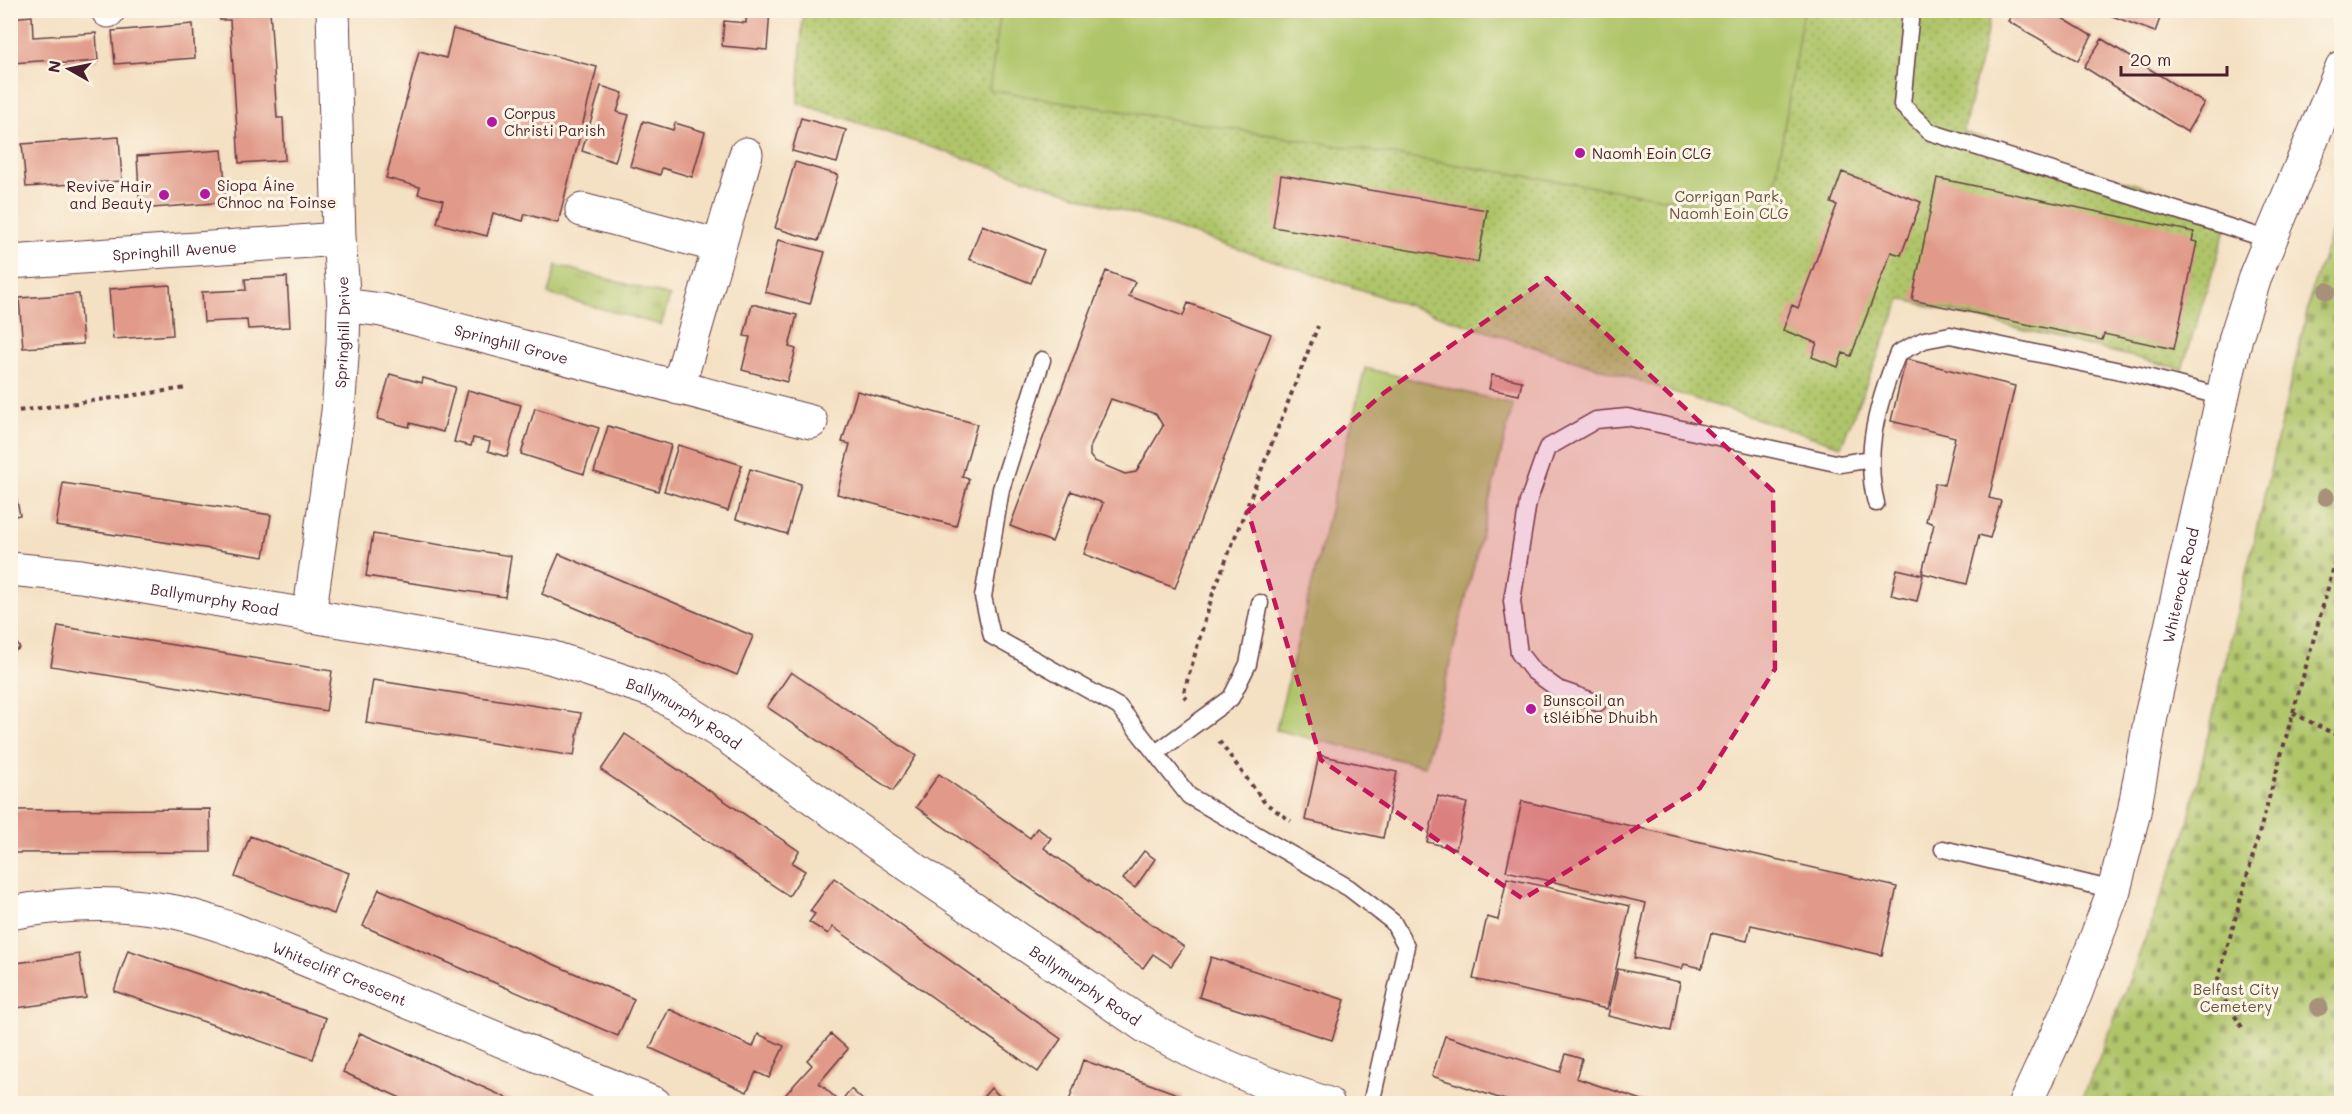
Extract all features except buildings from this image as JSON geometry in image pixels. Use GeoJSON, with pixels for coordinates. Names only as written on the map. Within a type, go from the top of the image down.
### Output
{"type":"FeatureCollection","features":[{"type":"Feature","properties":{"kind":"street","name":"Springhill Drive"},"geometry":{"type":"LineString","coordinates":[[309,616],[338,412],[344,304],[339,239],[333,10]]}},
{"type":"Feature","properties":{"kind":"street","name":"Whiterock Road"},"geometry":{"type":"LineString","coordinates":[[2025,1104],[2075,995],[2114,890],[2134,812],[2151,716],[2236,337],[2270,240],[2342,67]]}},
{"type":"Feature","properties":{"kind":"street"},"geometry":{"type":"LineString","coordinates":[[678,388],[746,154]]}},
{"type":"Feature","properties":{"kind":"street"},"geometry":{"type":"LineString","coordinates":[[582,210],[719,246]]}},
{"type":"Feature","properties":{"kind":"street","name":"Springhill Avenue"},"geometry":{"type":"LineString","coordinates":[[10,262],[339,239]]}},
{"type":"Feature","properties":{"kind":"street","name":"Springhill Grove"},"geometry":{"type":"LineString","coordinates":[[344,304],[382,310],[810,422]]}},
{"type":"Feature","properties":{"kind":"street","name":"Ballymurphy Road"},"geometry":{"type":"LineString","coordinates":[[10,569],[81,576],[550,657],[657,692],[726,735],[922,875],[1148,1028],[1200,1055],[1263,1094],[1328,1104]]}},
{"type":"Feature","properties":{"kind":"street","name":"Whitecliff Crescent"},"geometry":{"type":"LineString","coordinates":[[10,913],[43,907],[105,904],[175,912],[232,929],[655,1104]]}},
{"type":"Feature","properties":{"kind":"lane"},"geometry":{"type":"LineString","coordinates":[[1911,10],[1902,105],[1930,132],[2270,240]]}},
{"type":"Feature","properties":{"kind":"lane"},"geometry":{"type":"LineString","coordinates":[[1876,503],[1870,477],[1871,459],[1884,390],[1898,354],[1924,340],[1950,335],[2139,375],[2223,397]]}},
{"type":"Feature","properties":{"kind":"lane"},"geometry":{"type":"LineString","coordinates":[[1042,360],[1001,489],[983,597],[992,636],[1119,707],[1189,796],[1349,888],[1393,922],[1406,946],[1371,1104]]}},
{"type":"Feature","properties":{"kind":"lane"},"geometry":{"type":"LineString","coordinates":[[1598,703],[1558,689],[1533,671],[1519,653],[1512,601],[1528,502],[1547,448],[1573,431],[1596,420],[1627,417],[1840,464],[1871,459]]}},
{"type":"Feature","properties":{"kind":"lane"},"geometry":{"type":"LineString","coordinates":[[1156,753],[1231,698],[1248,664],[1260,603]]}},
{"type":"Feature","properties":{"kind":"lane"},"geometry":{"type":"LineString","coordinates":[[1943,849],[2114,890]]}},
{"type":"Feature","properties":{"kind":"path"},"geometry":{"type":"LineString","coordinates":[[1293,822],[1265,803],[1244,771],[1184,695],[1213,593],[1318,326]]}},
{"type":"Feature","properties":{"kind":"path"},"geometry":{"type":"LineString","coordinates":[[10,412],[187,388]]}},
{"type":"Feature","properties":{"kind":"path"},"geometry":{"type":"LineString","coordinates":[[2242,1027],[2216,987],[2342,538]]}},
{"type":"Feature","properties":{"kind":"path"},"geometry":{"type":"LineString","coordinates":[[2293,713],[2342,738]]}},
{"type":"Feature","properties":{"kind":"highlighted area"},"geometry":{"type":"Polygon","coordinates":[[[1547,278],[1773,491],[1775,669],[1700,788],[1523,899],[1321,760],[1248,511],[1385,392],[1547,278]]]}},
{"type":"Feature","properties":{"kind":"green space","name":"Naomh Eoin CLG"},"geometry":{"type":"Polygon","coordinates":[[[1001,10],[1803,11],[1770,215],[989,90],[1001,10]]]}},
{"type":"Feature","properties":{"kind":"green space","name":"Corrigan Park, Naomh Eoin CLG"},"geometry":{"type":"Polygon","coordinates":[[[803,11],[1992,11],[1963,132],[2231,213],[2182,369],[1901,299],[1841,446],[1537,348],[798,103],[803,11]]]}},
{"type":"Feature","properties":{"kind":"green space","name":"Belfast City Cemetery"},"geometry":{"type":"Polygon","coordinates":[[[2341,207],[2341,1103],[2080,1103],[2185,835],[2314,282],[2341,207]]]}},
{"type":"Feature","properties":{"kind":"green space"},"geometry":{"type":"Polygon","coordinates":[[[556,265],[670,296],[661,325],[548,294],[556,265]]]}},
{"type":"Feature","properties":{"kind":"green space"},"geometry":{"type":"Polygon","coordinates":[[[1365,368],[1513,404],[1425,766],[1276,730],[1365,368]]]}},
{"type":"Feature","properties":{"kind":"waterway"},"geometry":{"type":"LineString","coordinates":[[2050,1101],[2058,1104]]}},
{"type":"Feature","properties":{"kind":"place","name":"Corpus Christi Parish"},"geometry":{"type":"Point","coordinates":[492,122]}},
{"type":"Feature","properties":{"kind":"place","name":"Naomh Eoin CLG"},"geometry":{"type":"Point","coordinates":[1580,153]}},
{"type":"Feature","properties":{"kind":"place","name":"Siopa Áine Chnoc na Foinse"},"geometry":{"type":"Point","coordinates":[205,194]}},
{"type":"Feature","properties":{"kind":"place","name":"Revive Hair and Beauty"},"geometry":{"type":"Point","coordinates":[164,195]}},
{"type":"Feature","properties":{"kind":"place","name":"Bunscoil an tSléibhe Dhuibh"},"geometry":{"type":"Point","coordinates":[1531,709]}}]}
